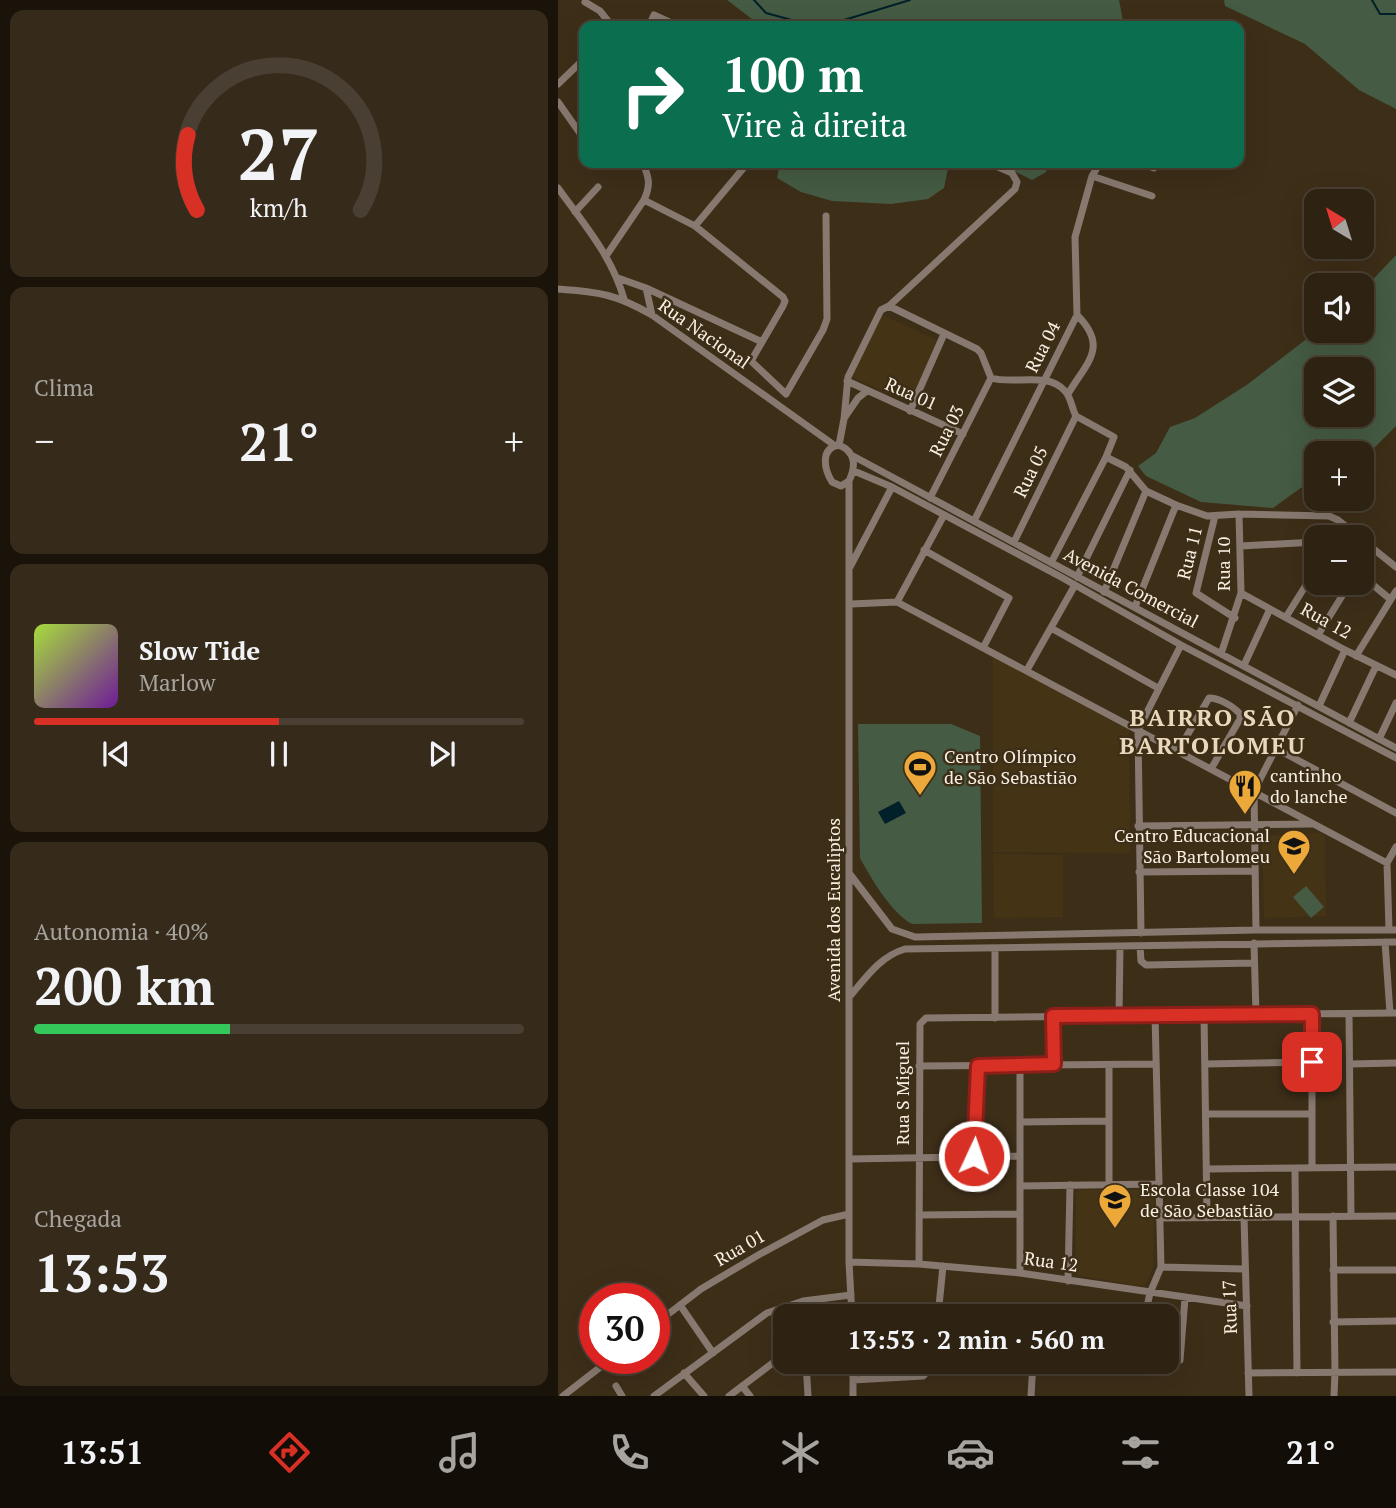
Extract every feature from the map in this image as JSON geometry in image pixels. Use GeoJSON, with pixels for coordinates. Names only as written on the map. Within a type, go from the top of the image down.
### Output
{"type":"FeatureCollection","features":[{"type":"Feature","properties":{"kind":"street"},"geometry":{"type":"LineString","coordinates":[[585,2],[600,11],[608,21]]}},
{"type":"Feature","properties":{"kind":"street"},"geometry":{"type":"LineString","coordinates":[[651,21],[654,15],[667,21]]}},
{"type":"Feature","properties":{"kind":"street"},"geometry":{"type":"LineString","coordinates":[[558,84],[579,65]]}},
{"type":"Feature","properties":{"kind":"street"},"geometry":{"type":"LineString","coordinates":[[558,102],[579,132]]}},
{"type":"Feature","properties":{"kind":"street"},"geometry":{"type":"LineString","coordinates":[[606,256],[644,200],[650,181],[645,168]]}},
{"type":"Feature","properties":{"kind":"street"},"geometry":{"type":"LineString","coordinates":[[696,226],[744,168]]}},
{"type":"Feature","properties":{"kind":"street"},"geometry":{"type":"LineString","coordinates":[[826,452],[836,445],[844,419],[847,381],[881,310],[889,306],[1015,189],[1017,181],[1012,173],[1000,168]]}},
{"type":"Feature","properties":{"kind":"street","name":"Rua 04"},"geometry":{"type":"LineString","coordinates":[[974,521],[1077,315],[1075,237],[1092,176],[1097,168]]}},
{"type":"Feature","properties":{"kind":"street"},"geometry":{"type":"LineString","coordinates":[[1092,176],[1152,196]]}},
{"type":"Feature","properties":{"kind":"street"},"geometry":{"type":"LineString","coordinates":[[575,212],[598,187]]}},
{"type":"Feature","properties":{"kind":"street"},"geometry":{"type":"LineString","coordinates":[[558,188],[606,256],[618,278],[624,299]]}},
{"type":"Feature","properties":{"kind":"street"},"geometry":{"type":"LineString","coordinates":[[644,200],[696,226],[783,297],[783,306],[751,361],[786,394],[827,319],[826,216]]}},
{"type":"Feature","properties":{"kind":"street"},"geometry":{"type":"LineString","coordinates":[[618,278],[646,288],[762,342]]}},
{"type":"Feature","properties":{"kind":"street"},"geometry":{"type":"LineString","coordinates":[[646,288],[652,315]]}},
{"type":"Feature","properties":{"kind":"street","name":"Rua Nacional"},"geometry":{"type":"LineString","coordinates":[[558,289],[596,292],[624,299],[652,315],[836,445]]}},
{"type":"Feature","properties":{"kind":"street"},"geometry":{"type":"LineString","coordinates":[[889,306],[981,353],[991,378],[1044,380],[1062,388],[1068,394],[1076,416],[1114,437],[1051,563]]}},
{"type":"Feature","properties":{"kind":"street"},"geometry":{"type":"LineString","coordinates":[[1068,394],[1094,347],[1091,328],[1077,315]]}},
{"type":"Feature","properties":{"kind":"street"},"geometry":{"type":"LineString","coordinates":[[910,411],[945,334]]}},
{"type":"Feature","properties":{"kind":"street","name":"Rua 03"},"geometry":{"type":"LineString","coordinates":[[930,498],[991,378]]}},
{"type":"Feature","properties":{"kind":"street","name":"Rua 01"},"geometry":{"type":"LineString","coordinates":[[847,381],[963,434]]}},
{"type":"Feature","properties":{"kind":"street"},"geometry":{"type":"LineString","coordinates":[[844,419],[858,398],[867,391]]}},
{"type":"Feature","properties":{"kind":"street","name":"Rua 05"},"geometry":{"type":"LineString","coordinates":[[1014,542],[1076,416]]}},
{"type":"Feature","properties":{"kind":"street"},"geometry":{"type":"LineString","coordinates":[[820,435],[826,452],[827,471],[849,503]]}},
{"type":"Feature","properties":{"kind":"street"},"geometry":{"type":"LineString","coordinates":[[836,445],[845,447],[853,456],[854,471],[849,481],[841,486],[836,485]]}},
{"type":"Feature","properties":{"kind":"street","name":"Avenida Comercial"},"geometry":{"type":"LineString","coordinates":[[853,456],[1014,542],[1051,563],[1062,574]]}},
{"type":"Feature","properties":{"kind":"street"},"geometry":{"type":"LineString","coordinates":[[1106,457],[1130,470],[1146,491],[1207,516],[1329,516],[1344,525]]}},
{"type":"Feature","properties":{"kind":"street"},"geometry":{"type":"LineString","coordinates":[[1027,670],[1076,581],[1130,470]]}},
{"type":"Feature","properties":{"kind":"street","name":"Avenida Comercial"},"geometry":{"type":"LineString","coordinates":[[854,471],[892,487],[1076,581],[1181,645],[1396,758]]}},
{"type":"Feature","properties":{"kind":"street","name":"Avenida dos Eucaliptos"},"geometry":{"type":"LineString","coordinates":[[849,481],[849,1262],[851,1304]]}},
{"type":"Feature","properties":{"kind":"street"},"geometry":{"type":"LineString","coordinates":[[849,568],[892,487]]}},
{"type":"Feature","properties":{"kind":"street"},"geometry":{"type":"LineString","coordinates":[[1104,592],[1146,491]]}},
{"type":"Feature","properties":{"kind":"street"},"geometry":{"type":"LineString","coordinates":[[1135,607],[1176,505]]}},
{"type":"Feature","properties":{"kind":"street","name":"Rua 10"},"geometry":{"type":"LineString","coordinates":[[1221,654],[1241,593],[1239,514]]}},
{"type":"Feature","properties":{"kind":"street"},"geometry":{"type":"LineString","coordinates":[[897,602],[944,515]]}},
{"type":"Feature","properties":{"kind":"street","name":"Rua 11"},"geometry":{"type":"LineString","coordinates":[[1215,516],[1196,593],[1235,618]]}},
{"type":"Feature","properties":{"kind":"street"},"geometry":{"type":"LineString","coordinates":[[1241,546],[1304,543]]}},
{"type":"Feature","properties":{"kind":"street"},"geometry":{"type":"LineString","coordinates":[[1374,549],[1396,567]]}},
{"type":"Feature","properties":{"kind":"street"},"geometry":{"type":"LineString","coordinates":[[924,550],[1009,598],[984,646]]}},
{"type":"Feature","properties":{"kind":"street"},"geometry":{"type":"LineString","coordinates":[[1374,586],[1390,599]]}},
{"type":"Feature","properties":{"kind":"street"},"geometry":{"type":"LineString","coordinates":[[1286,617],[1304,588]]}},
{"type":"Feature","properties":{"kind":"street","name":"Avenida Comercial"},"geometry":{"type":"LineString","coordinates":[[1091,590],[1104,592],[1135,607],[1396,748]]}},
{"type":"Feature","properties":{"kind":"street"},"geometry":{"type":"LineString","coordinates":[[1356,656],[1396,591]]}},
{"type":"Feature","properties":{"kind":"street","name":"Rua 12"},"geometry":{"type":"LineString","coordinates":[[1241,593],[1344,650],[1396,675]]}},
{"type":"Feature","properties":{"kind":"street"},"geometry":{"type":"LineString","coordinates":[[1318,635],[1343,595]]}},
{"type":"Feature","properties":{"kind":"street"},"geometry":{"type":"LineString","coordinates":[[851,604],[897,602],[1387,863]]}},
{"type":"Feature","properties":{"kind":"street"},"geometry":{"type":"LineString","coordinates":[[1244,665],[1270,608]]}},
{"type":"Feature","properties":{"kind":"street"},"geometry":{"type":"LineString","coordinates":[[1051,628],[1158,688]]}},
{"type":"Feature","properties":{"kind":"street"},"geometry":{"type":"LineString","coordinates":[[1141,933],[1137,730],[1181,645]]}},
{"type":"Feature","properties":{"kind":"street"},"geometry":{"type":"LineString","coordinates":[[1319,706],[1344,650]]}},
{"type":"Feature","properties":{"kind":"street"},"geometry":{"type":"LineString","coordinates":[[1349,723],[1376,666]]}},
{"type":"Feature","properties":{"kind":"street"},"geometry":{"type":"LineString","coordinates":[[1285,698],[1290,690]]}},
{"type":"Feature","properties":{"kind":"street"},"geometry":{"type":"LineString","coordinates":[[1178,751],[1209,698],[1213,697],[1225,703],[1237,710],[1240,719],[1211,769]]}},
{"type":"Feature","properties":{"kind":"street"},"geometry":{"type":"LineString","coordinates":[[1379,739],[1396,703]]}},
{"type":"Feature","properties":{"kind":"street"},"geometry":{"type":"LineString","coordinates":[[1256,930],[1254,791],[1298,705]]}},
{"type":"Feature","properties":{"kind":"street"},"geometry":{"type":"LineString","coordinates":[[1330,722],[1334,714]]}},
{"type":"Feature","properties":{"kind":"street"},"geometry":{"type":"LineString","coordinates":[[1277,748],[1396,813]]}},
{"type":"Feature","properties":{"kind":"street"},"geometry":{"type":"LineString","coordinates":[[1138,826],[1313,824]]}},
{"type":"Feature","properties":{"kind":"street"},"geometry":{"type":"LineString","coordinates":[[849,872],[892,929],[915,937],[1392,930],[1387,863],[1396,847]]}},
{"type":"Feature","properties":{"kind":"street"},"geometry":{"type":"LineString","coordinates":[[1139,872],[1254,871]]}},
{"type":"Feature","properties":{"kind":"street"},"geometry":{"type":"LineString","coordinates":[[1131,933],[1141,961],[1146,965],[1254,963]]}},
{"type":"Feature","properties":{"kind":"street"},"geometry":{"type":"LineString","coordinates":[[939,937],[939,949]]}},
{"type":"Feature","properties":{"kind":"street"},"geometry":{"type":"LineString","coordinates":[[1385,942],[1393,1013]]}},
{"type":"Feature","properties":{"kind":"street"},"geometry":{"type":"LineString","coordinates":[[850,995],[883,959],[905,949],[1396,942]]}},
{"type":"Feature","properties":{"kind":"street"},"geometry":{"type":"LineString","coordinates":[[1254,943],[1256,1014]]}},
{"type":"Feature","properties":{"kind":"street"},"geometry":{"type":"LineString","coordinates":[[1119,1015],[1120,947]]}},
{"type":"Feature","properties":{"kind":"street"},"geometry":{"type":"LineString","coordinates":[[995,948],[995,1018]]}},
{"type":"Feature","properties":{"kind":"street","name":"Rua S Miguel"},"geometry":{"type":"LineString","coordinates":[[919,1264],[920,1024],[926,1018],[1393,1013]]}},
{"type":"Feature","properties":{"kind":"street"},"geometry":{"type":"LineString","coordinates":[[1148,1304],[1161,1267],[1155,1014]]}},
{"type":"Feature","properties":{"kind":"street"},"geometry":{"type":"LineString","coordinates":[[1204,1014],[1207,1218]]}},
{"type":"Feature","properties":{"kind":"street"},"geometry":{"type":"LineString","coordinates":[[1312,1014],[1312,1168]]}},
{"type":"Feature","properties":{"kind":"street"},"geometry":{"type":"LineString","coordinates":[[1349,1014],[1351,1216]]}},
{"type":"Feature","properties":{"kind":"street"},"geometry":{"type":"LineString","coordinates":[[1053,1016],[1054,1064]]}},
{"type":"Feature","properties":{"kind":"street"},"geometry":{"type":"LineString","coordinates":[[1206,1064],[1312,1062]]}},
{"type":"Feature","properties":{"kind":"street"},"geometry":{"type":"LineString","coordinates":[[1350,1064],[1396,1063]]}},
{"type":"Feature","properties":{"kind":"street"},"geometry":{"type":"LineString","coordinates":[[919,1066],[1156,1064]]}},
{"type":"Feature","properties":{"kind":"street"},"geometry":{"type":"LineString","coordinates":[[1109,1065],[1109,1184]]}},
{"type":"Feature","properties":{"kind":"street"},"geometry":{"type":"LineString","coordinates":[[974,1156],[978,1066]]}},
{"type":"Feature","properties":{"kind":"street"},"geometry":{"type":"LineString","coordinates":[[1019,1066],[1020,1273]]}},
{"type":"Feature","properties":{"kind":"street"},"geometry":{"type":"LineString","coordinates":[[1207,1114],[1312,1114]]}},
{"type":"Feature","properties":{"kind":"street"},"geometry":{"type":"LineString","coordinates":[[1020,1122],[1109,1121]]}},
{"type":"Feature","properties":{"kind":"street"},"geometry":{"type":"LineString","coordinates":[[850,1159],[1020,1156]]}},
{"type":"Feature","properties":{"kind":"street"},"geometry":{"type":"LineString","coordinates":[[1208,1169],[1396,1167]]}},
{"type":"Feature","properties":{"kind":"street"},"geometry":{"type":"LineString","coordinates":[[1295,1169],[1297,1373]]}},
{"type":"Feature","properties":{"kind":"street"},"geometry":{"type":"LineString","coordinates":[[1021,1186],[1158,1184]]}},
{"type":"Feature","properties":{"kind":"street"},"geometry":{"type":"LineString","coordinates":[[1068,1280],[1070,1185]]}},
{"type":"Feature","properties":{"kind":"street","name":"Rua 01"},"geometry":{"type":"LineString","coordinates":[[670,1313],[701,1289],[760,1254],[823,1220],[849,1214]]}},
{"type":"Feature","properties":{"kind":"street"},"geometry":{"type":"LineString","coordinates":[[919,1215],[1020,1214]]}},
{"type":"Feature","properties":{"kind":"street"},"geometry":{"type":"LineString","coordinates":[[1333,1216],[1336,1372],[1334,1396]]}},
{"type":"Feature","properties":{"kind":"street"},"geometry":{"type":"LineString","coordinates":[[1159,1218],[1396,1216]]}},
{"type":"Feature","properties":{"kind":"street","name":"Rua 17"},"geometry":{"type":"LineString","coordinates":[[1244,1217],[1249,1396]]}},
{"type":"Feature","properties":{"kind":"street","name":"Rua 12"},"geometry":{"type":"LineString","coordinates":[[849,1262],[919,1264],[1020,1273],[1247,1306]]}},
{"type":"Feature","properties":{"kind":"street"},"geometry":{"type":"LineString","coordinates":[[939,1304],[943,1266]]}},
{"type":"Feature","properties":{"kind":"street"},"geometry":{"type":"LineString","coordinates":[[1161,1267],[1244,1269]]}},
{"type":"Feature","properties":{"kind":"street"},"geometry":{"type":"LineString","coordinates":[[1333,1270],[1396,1270]]}},
{"type":"Feature","properties":{"kind":"street"},"geometry":{"type":"LineString","coordinates":[[654,1396],[767,1313],[802,1300],[851,1295]]}},
{"type":"Feature","properties":{"kind":"street"},"geometry":{"type":"LineString","coordinates":[[1180,1360],[1185,1298]]}},
{"type":"Feature","properties":{"kind":"street"},"geometry":{"type":"LineString","coordinates":[[680,1305],[713,1353]]}},
{"type":"Feature","properties":{"kind":"street"},"geometry":{"type":"LineString","coordinates":[[1333,1322],[1396,1321]]}},
{"type":"Feature","properties":{"kind":"street"},"geometry":{"type":"LineString","coordinates":[[730,1396],[773,1363]]}},
{"type":"Feature","properties":{"kind":"street"},"geometry":{"type":"LineString","coordinates":[[1248,1373],[1396,1372]]}},
{"type":"Feature","properties":{"kind":"street"},"geometry":{"type":"LineString","coordinates":[[684,1373],[704,1396]]}},
{"type":"Feature","properties":{"kind":"street"},"geometry":{"type":"LineString","coordinates":[[563,1396],[591,1374]]}},
{"type":"Feature","properties":{"kind":"street"},"geometry":{"type":"LineString","coordinates":[[807,1374],[808,1396]]}},
{"type":"Feature","properties":{"kind":"street"},"geometry":{"type":"LineString","coordinates":[[853,1374],[853,1396]]}},
{"type":"Feature","properties":{"kind":"street"},"geometry":{"type":"LineString","coordinates":[[853,1380],[925,1374]]}},
{"type":"Feature","properties":{"kind":"street"},"geometry":{"type":"LineString","coordinates":[[1031,1396],[1032,1374]]}},
{"type":"Feature","properties":{"kind":"street"},"geometry":{"type":"LineString","coordinates":[[616,1386],[622,1396]]}},
{"type":"Feature","properties":{"kind":"street"},"geometry":{"type":"LineString","coordinates":[[742,1386],[750,1396]]}},
{"type":"Feature","properties":{"kind":"shaded area"},"geometry":{"type":"Polygon","coordinates":[[[883,315],[938,341],[910,403],[850,376],[883,315]]]}},
{"type":"Feature","properties":{"kind":"shaded area"},"geometry":{"type":"Polygon","coordinates":[[[993,655],[1129,730],[1130,853],[993,852],[993,655]]]}},
{"type":"Feature","properties":{"kind":"shaded area","name":"Centro Educacional São Bartolomeu"},"geometry":{"type":"Polygon","coordinates":[[[1320,833],[1325,836],[1326,916],[1264,918],[1262,836],[1320,833]]]}},
{"type":"Feature","properties":{"kind":"shaded area"},"geometry":{"type":"Polygon","coordinates":[[[993,854],[1063,855],[1063,917],[994,918],[993,854]]]}},
{"type":"Feature","properties":{"kind":"shaded area","name":"Escola Classe 104 de São Sebastião"},"geometry":{"type":"Polygon","coordinates":[[[1148,1189],[1154,1192],[1153,1267],[1147,1282],[1141,1286],[1080,1276],[1076,1272],[1076,1192],[1148,1189]]]}},
{"type":"Feature","properties":{"kind":"green space"},"geometry":{"type":"Polygon","coordinates":[[[727,0],[1119,0],[1123,21],[754,21],[727,0]]]}},
{"type":"Feature","properties":{"kind":"green space"},"geometry":{"type":"Polygon","coordinates":[[[1224,0],[1396,0],[1396,109],[1359,90],[1305,44],[1225,6],[1224,0]]]}},
{"type":"Feature","properties":{"kind":"green space"},"geometry":{"type":"Polygon","coordinates":[[[779,168],[948,168],[944,188],[928,199],[891,204],[832,201],[801,192],[777,178],[779,168]]]}},
{"type":"Feature","properties":{"kind":"green space"},"geometry":{"type":"Polygon","coordinates":[[[1012,168],[1047,168],[1046,172],[1032,180],[1012,168]]]}},
{"type":"Feature","properties":{"kind":"green space"},"geometry":{"type":"Polygon","coordinates":[[[1396,255],[1396,426],[1374,448],[1374,441],[1304,441],[1304,486],[1273,508],[1201,502],[1146,476],[1138,466],[1156,453],[1170,427],[1195,418],[1248,384],[1304,341],[1374,343],[1374,278],[1396,255]]]}},
{"type":"Feature","properties":{"kind":"green space","name":"Centro Olímpico de São Sebastião"},"geometry":{"type":"Polygon","coordinates":[[[858,724],[951,724],[980,736],[982,923],[912,924],[889,904],[876,885],[860,858],[858,724]]]}},
{"type":"Feature","properties":{"kind":"green space"},"geometry":{"type":"Polygon","coordinates":[[[1306,886],[1324,907],[1311,918],[1293,897],[1306,886]]]}},
{"type":"Feature","properties":{"kind":"water"},"geometry":{"type":"Polygon","coordinates":[[[899,801],[906,813],[885,824],[878,812],[899,801]]]}},
{"type":"Feature","properties":{"kind":"waterway"},"geometry":{"type":"LineString","coordinates":[[754,0],[766,13],[795,21]]}},
{"type":"Feature","properties":{"kind":"waterway"},"geometry":{"type":"LineString","coordinates":[[822,21],[844,20],[910,0]]}},
{"type":"Feature","properties":{"kind":"waterway"},"geometry":{"type":"LineString","coordinates":[[1372,0],[1380,14],[1396,14]]}},
{"type":"Feature","properties":{"kind":"place","name":"Centro Olímpico de São Sebastião"},"geometry":{"type":"Point","coordinates":[920,797]}},
{"type":"Feature","properties":{"kind":"place","name":"cantinho do lanche"},"geometry":{"type":"Point","coordinates":[1245,816]}},
{"type":"Feature","properties":{"kind":"place","name":"Centro Educacional São Bartolomeu"},"geometry":{"type":"Point","coordinates":[1294,876]}},
{"type":"Feature","properties":{"kind":"place","name":"Escola Classe 104 de São Sebastião"},"geometry":{"type":"Point","coordinates":[1115,1230]}},
{"type":"Feature","properties":{"kind":"district","name":"BAIRRO SÃO BARTOLOMEU"},"geometry":{"type":"Point","coordinates":[1213,732]}},
{"type":"Feature","properties":{"kind":"route"},"geometry":{"type":"LineString","coordinates":[[974,1156],[978,1066],[1054,1064],[1053,1016],[1312,1014],[1312,1062]]}}]}
